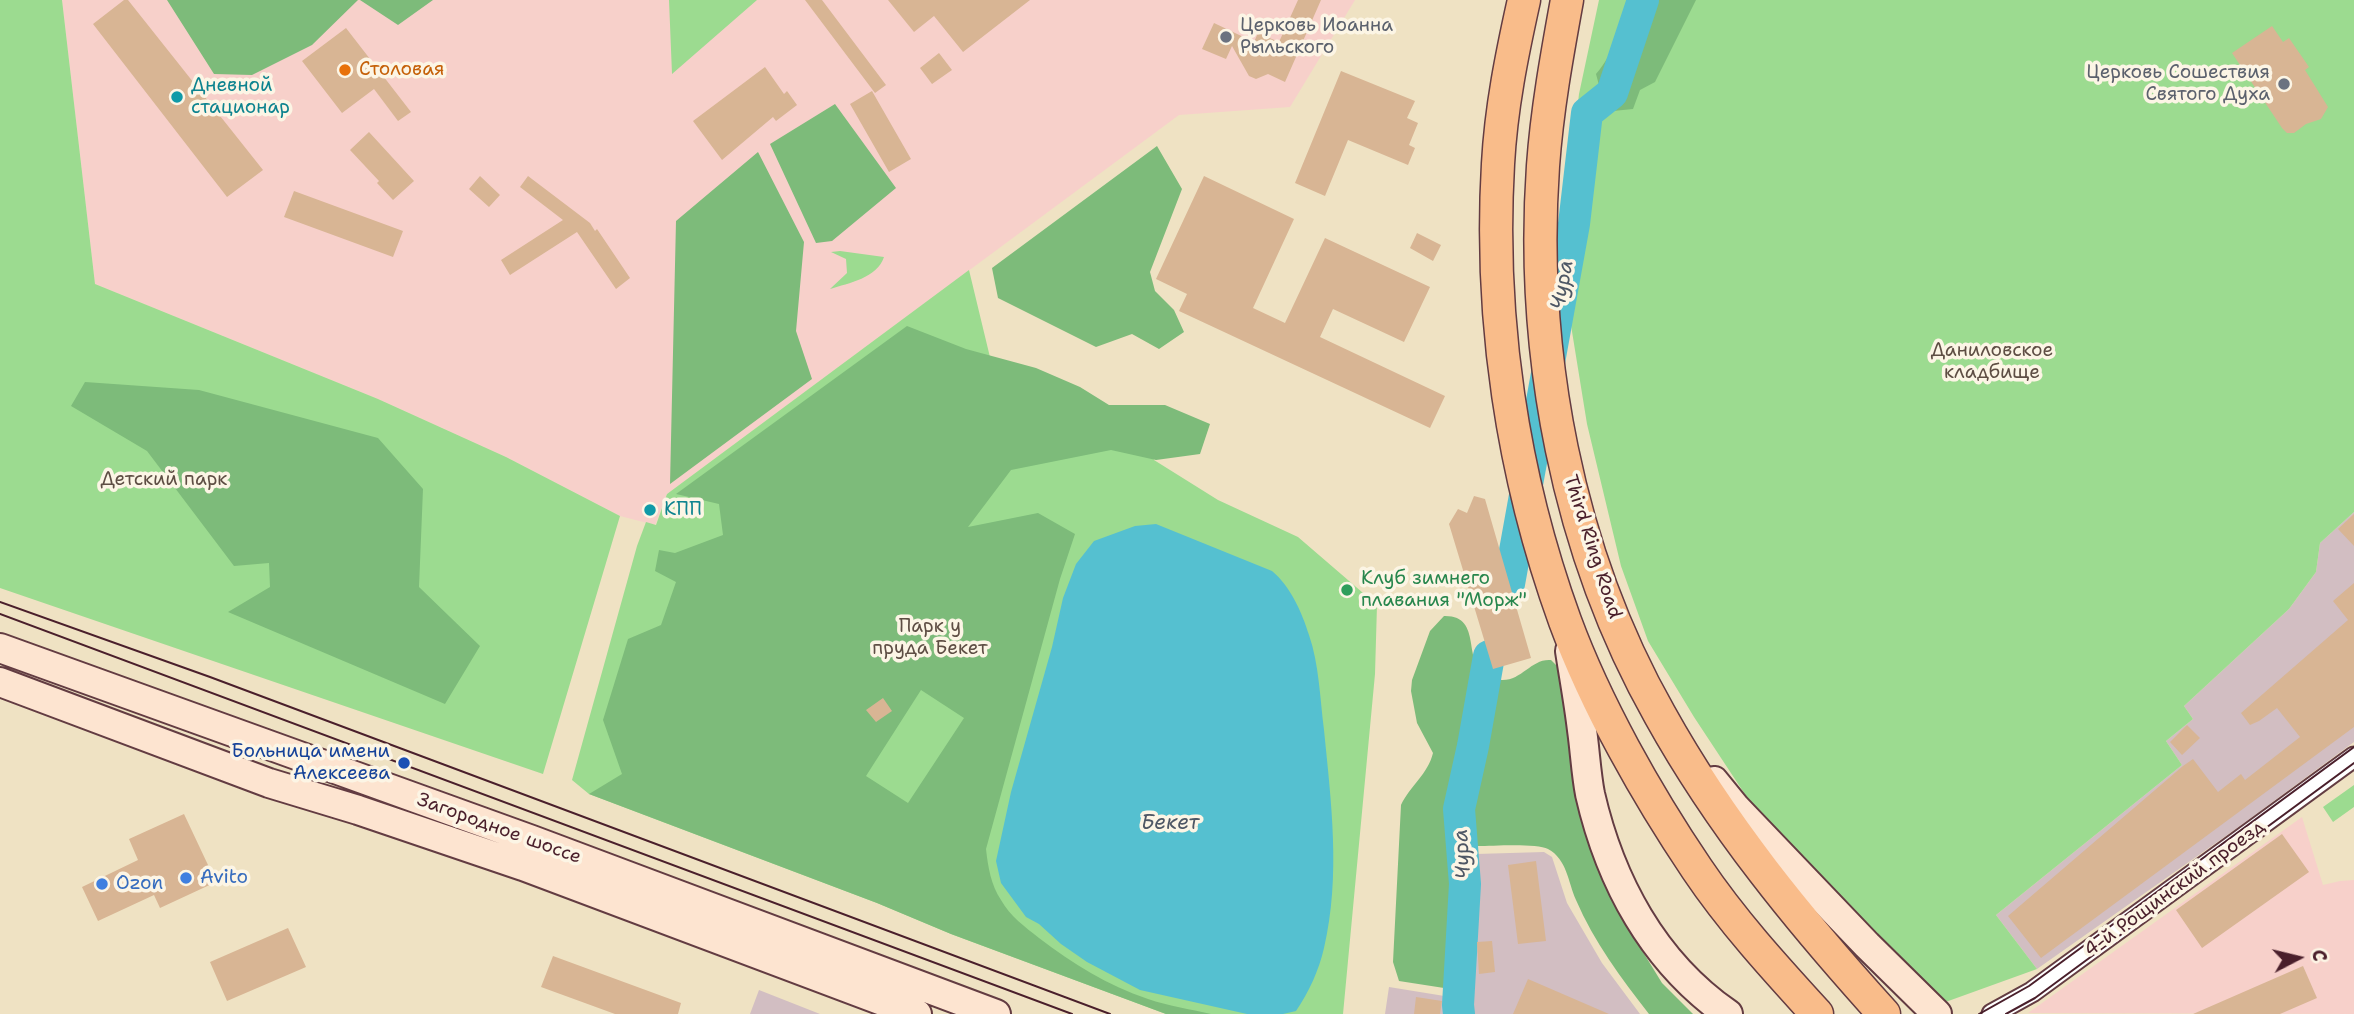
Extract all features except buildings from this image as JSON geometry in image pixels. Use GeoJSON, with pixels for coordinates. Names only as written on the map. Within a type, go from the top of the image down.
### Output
{"type":"FeatureCollection","features":[{"type":"Feature","properties":{"kind":"main road"},"geometry":{"type":"LineString","coordinates":[[1524,0],[1507,79],[1498,161],[1495,227],[1497,300],[1504,372],[1533,518],[1563,617],[1604,708],[1649,793],[1698,871],[1749,938],[1817,1014]]}},
{"type":"Feature","properties":{"kind":"main road","name":"Third Ring Road"},"geometry":{"type":"LineString","coordinates":[[1567,0],[1551,85],[1543,164],[1541,298],[1558,434],[1576,506],[1603,590],[1633,662],[1660,715],[1720,814],[1786,901],[1884,1014]]}},
{"type":"Feature","properties":{"kind":"main road"},"geometry":{"type":"LineString","coordinates":[[1563,617],[1590,791],[1603,845],[1623,892],[1646,931],[1677,969],[1710,1002],[1728,1014]]}},
{"type":"Feature","properties":{"kind":"main road","name":"Загородное шоссе"},"geometry":{"type":"LineString","coordinates":[[0,648],[545,845],[996,1014]]}},
{"type":"Feature","properties":{"kind":"main road","name":"Загородное шоссе"},"geometry":{"type":"LineString","coordinates":[[0,682],[269,783],[523,866],[918,1014]]}},
{"type":"Feature","properties":{"kind":"main road"},"geometry":{"type":"LineString","coordinates":[[1660,715],[1736,807],[1867,945],[1937,1014]]}},
{"type":"Feature","properties":{"kind":"street","name":"4-й Рощинский проезд"},"geometry":{"type":"LineString","coordinates":[[1992,1014],[2032,992],[2354,757]]}},
{"type":"Feature","properties":{"kind":"shaded area"},"geometry":{"type":"Polygon","coordinates":[[[62,0],[1355,0],[1290,107],[1179,115],[667,494],[655,525],[620,516],[506,457],[378,399],[95,284],[62,0]]]}},
{"type":"Feature","properties":{"kind":"shaded area"},"geometry":{"type":"Polygon","coordinates":[[[2354,512],[2354,742],[2037,969],[1996,915],[2182,765],[2166,741],[2193,719],[2184,706],[2289,609],[2316,572],[2320,543],[2354,512]]]}},
{"type":"Feature","properties":{"kind":"shaded area"},"geometry":{"type":"Polygon","coordinates":[[[2302,817],[2323,885],[2354,880],[2354,1014],[2028,1013],[2302,817]]]}},
{"type":"Feature","properties":{"kind":"shaded area"},"geometry":{"type":"Polygon","coordinates":[[[1544,852],[1552,857],[1567,903],[1602,963],[1640,1014],[1385,1014],[1389,987],[1469,1000],[1476,854],[1544,852]]]}},
{"type":"Feature","properties":{"kind":"shaded area"},"geometry":{"type":"Polygon","coordinates":[[[759,990],[820,1014],[750,1014],[759,990]]]}},
{"type":"Feature","properties":{"kind":"green space","name":"Детский парк"},"geometry":{"type":"Polygon","coordinates":[[[0,0],[62,0],[95,284],[378,399],[506,457],[620,516],[543,774],[0,588],[0,0]]]}},
{"type":"Feature","properties":{"kind":"green space"},"geometry":{"type":"Polygon","coordinates":[[[167,0],[358,0],[312,45],[252,75],[214,74],[167,0]]]}},
{"type":"Feature","properties":{"kind":"green space"},"geometry":{"type":"Polygon","coordinates":[[[360,0],[433,0],[398,25],[360,0]]]}},
{"type":"Feature","properties":{"kind":"green space"},"geometry":{"type":"Polygon","coordinates":[[[669,0],[757,0],[672,74],[669,0]]]}},
{"type":"Feature","properties":{"kind":"green space","name":"Даниловское кладбище"},"geometry":{"type":"Polygon","coordinates":[[[1599,0],[2354,0],[2354,512],[2320,543],[2316,572],[2289,609],[2184,706],[2193,719],[2166,741],[2182,765],[1996,915],[2037,969],[1940,1004],[1754,808],[1648,641],[1621,566],[1587,424],[1569,313],[1568,186],[1579,94],[1599,0]]]}},
{"type":"Feature","properties":{"kind":"green space"},"geometry":{"type":"Polygon","coordinates":[[[1631,0],[1696,0],[1655,82],[1640,90],[1633,109],[1613,111],[1600,89],[1596,74],[1613,48],[1631,0]]]}},
{"type":"Feature","properties":{"kind":"green space"},"geometry":{"type":"Polygon","coordinates":[[[835,104],[896,188],[832,241],[816,243],[770,144],[835,104]]]}},
{"type":"Feature","properties":{"kind":"green space"},"geometry":{"type":"Polygon","coordinates":[[[1157,146],[1182,189],[1150,272],[1155,291],[1174,310],[1184,332],[1159,349],[1132,334],[1096,347],[998,298],[992,268],[1157,146]]]}},
{"type":"Feature","properties":{"kind":"green space"},"geometry":{"type":"Polygon","coordinates":[[[758,152],[804,242],[796,331],[812,379],[670,484],[676,221],[758,152]]]}},
{"type":"Feature","properties":{"kind":"green space"},"geometry":{"type":"Polygon","coordinates":[[[831,252],[884,257],[869,275],[830,289],[847,273],[846,259],[831,252]]]}},
{"type":"Feature","properties":{"kind":"green space","name":"Парк у пруда Бекет"},"geometry":{"type":"Polygon","coordinates":[[[969,270],[995,378],[1146,436],[1154,460],[1218,500],[1298,537],[1377,605],[1375,674],[1343,1014],[1166,1014],[589,794],[572,780],[637,546],[646,522],[656,525],[667,494],[969,270]]]}},
{"type":"Feature","properties":{"kind":"green space"},"geometry":{"type":"Polygon","coordinates":[[[907,326],[966,349],[1036,368],[1080,387],[1109,405],[1165,405],[1210,424],[1200,454],[1156,460],[1111,450],[1011,470],[968,527],[1038,513],[1075,534],[1060,579],[986,849],[990,876],[995,888],[1009,911],[1023,925],[1091,973],[1148,999],[1211,1014],[1166,1014],[589,794],[622,774],[603,720],[628,639],[661,625],[676,582],[655,571],[659,550],[675,553],[723,535],[719,504],[676,494],[907,326]],[[921,690],[866,776],[908,803],[964,718],[921,690]]]}},
{"type":"Feature","properties":{"kind":"green space"},"geometry":{"type":"Polygon","coordinates":[[[85,382],[199,390],[378,438],[423,489],[419,587],[480,646],[445,704],[228,612],[270,587],[269,563],[234,566],[147,451],[71,406],[85,382]]]}},
{"type":"Feature","properties":{"kind":"green space"},"geometry":{"type":"Polygon","coordinates":[[[1444,616],[1464,623],[1475,661],[1479,670],[1487,676],[1507,680],[1535,664],[1551,660],[1559,668],[1577,788],[1590,846],[1616,908],[1662,983],[1693,1014],[1649,1014],[1618,973],[1591,930],[1559,859],[1548,849],[1535,846],[1478,846],[1473,849],[1469,858],[1465,983],[1457,990],[1399,981],[1393,962],[1401,805],[1427,767],[1433,753],[1417,723],[1411,691],[1412,680],[1430,631],[1444,616]]]}},
{"type":"Feature","properties":{"kind":"green space"},"geometry":{"type":"Polygon","coordinates":[[[2354,785],[2354,807],[2333,822],[2323,807],[2354,785]]]}},
{"type":"Feature","properties":{"kind":"water","name":"Бекет"},"geometry":{"type":"Polygon","coordinates":[[[1156,524],[1272,571],[1295,600],[1312,646],[1319,681],[1332,811],[1332,894],[1322,956],[1313,981],[1296,1011],[1283,1014],[1247,1014],[1140,990],[1087,962],[1061,944],[1039,924],[1026,917],[1001,883],[996,861],[1011,792],[1063,598],[1076,564],[1094,541],[1135,526],[1156,524]]]}},
{"type":"Feature","properties":{"kind":"waterway","name":"Чура"},"geometry":{"type":"LineString","coordinates":[[1509,584],[1574,224],[1587,113],[1612,93],[1643,0]]}},
{"type":"Feature","properties":{"kind":"waterway","name":"Чура"},"geometry":{"type":"LineString","coordinates":[[1459,1014],[1465,884],[1459,809],[1489,656]]}},
{"type":"Feature","properties":{"kind":"tram line"},"geometry":{"type":"LineString","coordinates":[[0,602],[210,677],[1110,1014]]}},
{"type":"Feature","properties":{"kind":"tram line"},"geometry":{"type":"LineString","coordinates":[[0,614],[1072,1014]]}},
{"type":"Feature","properties":{"kind":"tram line"},"geometry":{"type":"LineString","coordinates":[[1979,1014],[2029,986],[2354,747]]}},
{"type":"Feature","properties":{"kind":"tram line"},"geometry":{"type":"LineString","coordinates":[[2006,1014],[2035,998],[2354,763]]}},
{"type":"Feature","properties":{"kind":"place","name":"Церковь Иоанна Рыльского"},"geometry":{"type":"Point","coordinates":[1226,37]}},
{"type":"Feature","properties":{"kind":"place","name":"Столовая"},"geometry":{"type":"Point","coordinates":[345,70]}},
{"type":"Feature","properties":{"kind":"place","name":"Церковь Сошествия Святого Духа"},"geometry":{"type":"Point","coordinates":[2284,84]}},
{"type":"Feature","properties":{"kind":"place","name":"Дневной стационар"},"geometry":{"type":"Point","coordinates":[177,97]}},
{"type":"Feature","properties":{"kind":"place","name":"КПП"},"geometry":{"type":"Point","coordinates":[650,510]}},
{"type":"Feature","properties":{"kind":"place","name":"Клуб зимнего плавания \"Морж\""},"geometry":{"type":"Point","coordinates":[1347,590]}},
{"type":"Feature","properties":{"kind":"place","name":"Больница имени Алексеева"},"geometry":{"type":"Point","coordinates":[404,763]}},
{"type":"Feature","properties":{"kind":"place","name":"Avito"},"geometry":{"type":"Point","coordinates":[186,878]}},
{"type":"Feature","properties":{"kind":"place","name":"Ozon"},"geometry":{"type":"Point","coordinates":[102,884]}}]}
